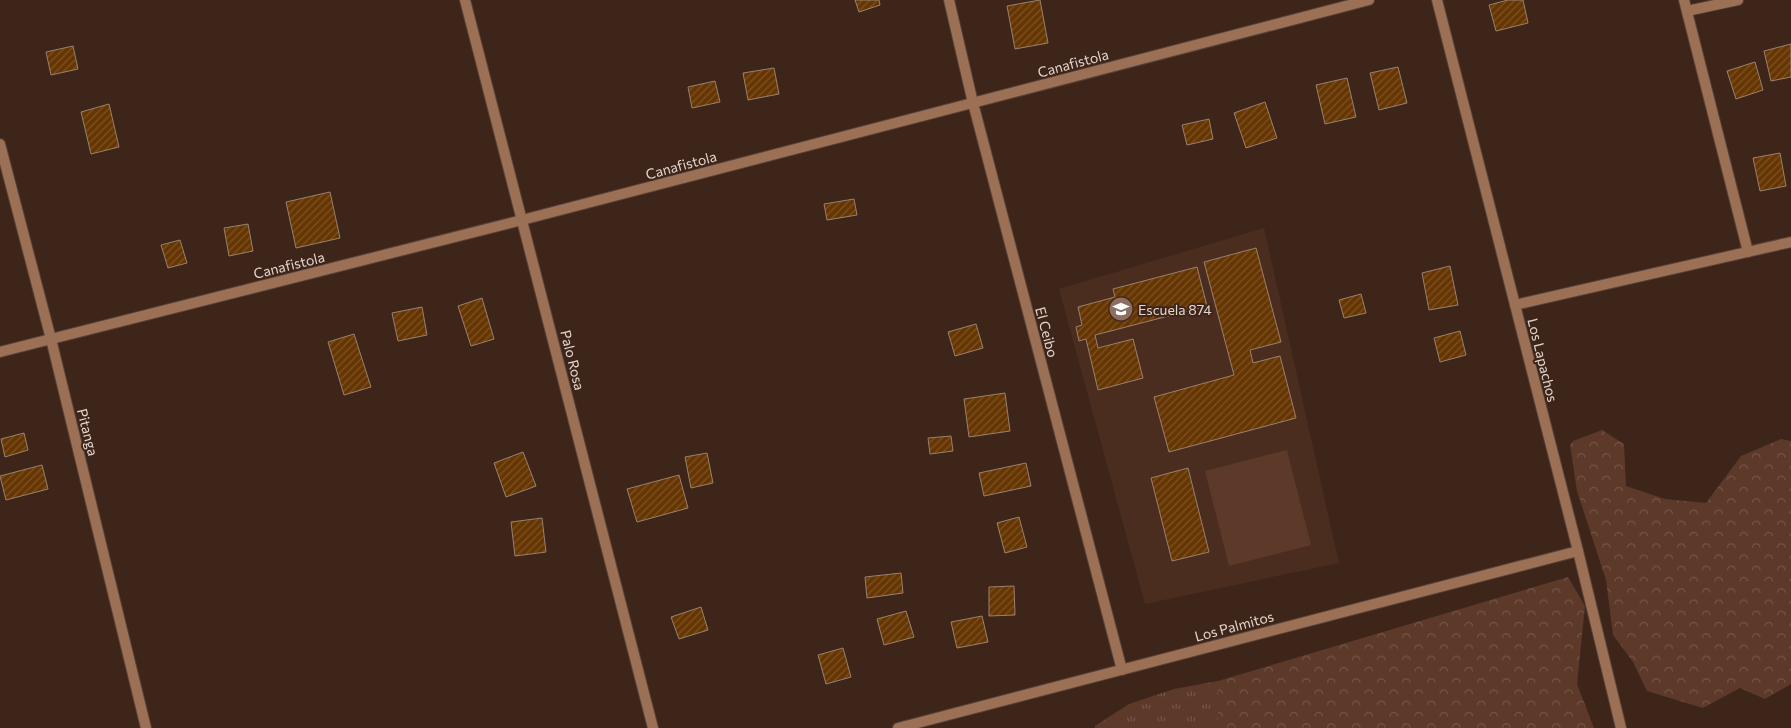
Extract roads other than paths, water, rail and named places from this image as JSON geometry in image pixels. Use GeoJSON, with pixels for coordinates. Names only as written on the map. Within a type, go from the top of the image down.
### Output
{"type":"FeatureCollection","features":[{"type":"Feature","properties":{"kind":"street","name":"Palo Rosa"},"geometry":{"type":"LineString","coordinates":[[465,0],[653,728]]}},
{"type":"Feature","properties":{"kind":"street","name":"El Ceibo"},"geometry":{"type":"LineString","coordinates":[[949,0],[973,103],[1122,670]]}},
{"type":"Feature","properties":{"kind":"street","name":"Canafistola"},"geometry":{"type":"LineString","coordinates":[[0,352],[522,220],[1369,0]]}},
{"type":"Feature","properties":{"kind":"street","name":"Los Lapachos"},"geometry":{"type":"LineString","coordinates":[[1437,0],[1621,728]]}},
{"type":"Feature","properties":{"kind":"street"},"geometry":{"type":"LineString","coordinates":[[1684,0],[1748,252]]}},
{"type":"Feature","properties":{"kind":"street"},"geometry":{"type":"LineString","coordinates":[[1687,11],[1738,0]]}},
{"type":"Feature","properties":{"kind":"street","name":"Pitanga"},"geometry":{"type":"LineString","coordinates":[[0,144],[51,340],[146,728]]}},
{"type":"Feature","properties":{"kind":"street"},"geometry":{"type":"LineString","coordinates":[[1515,305],[1791,242]]}},
{"type":"Feature","properties":{"kind":"street","name":"Los Palmitos"},"geometry":{"type":"LineString","coordinates":[[898,728],[1578,552]]}},
{"type":"Feature","properties":{"kind":"place","name":"Escuela 874"},"geometry":{"type":"Point","coordinates":[1121,309]}}]}
